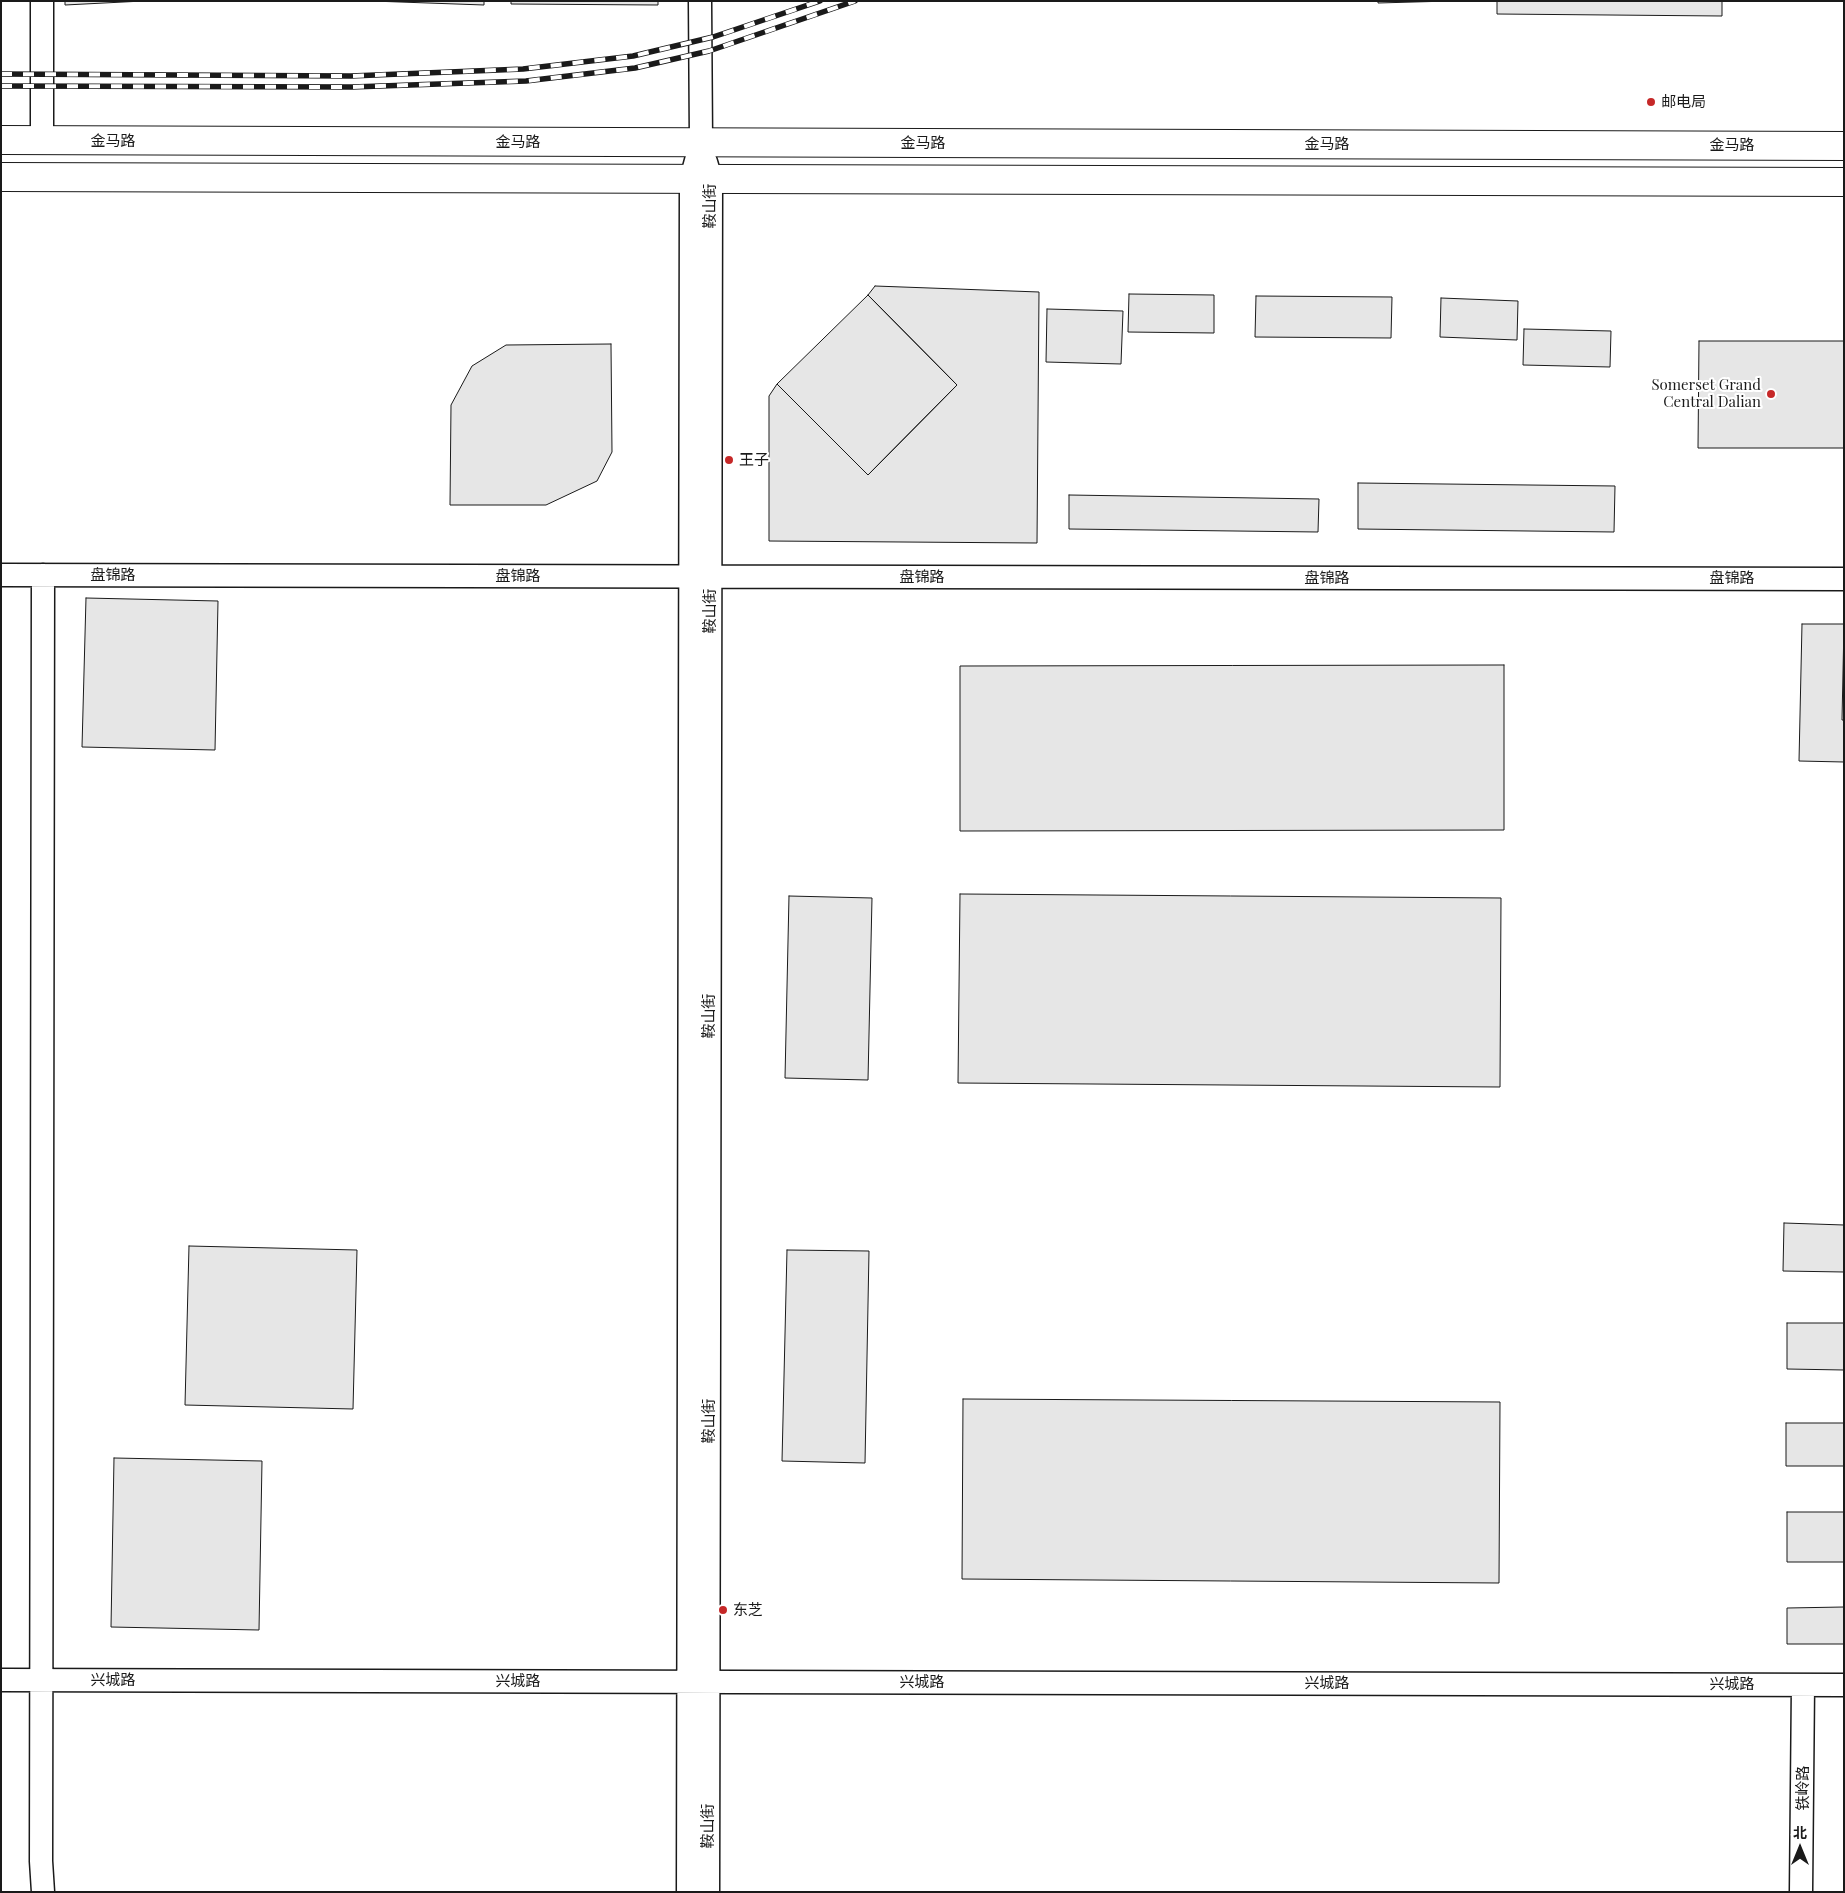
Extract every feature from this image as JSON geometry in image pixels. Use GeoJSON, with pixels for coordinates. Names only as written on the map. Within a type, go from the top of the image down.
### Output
{"type":"FeatureCollection","features":[{"type":"Feature","properties":{"kind":"main road","name":"金马路"},"geometry":{"type":"LineString","coordinates":[[1,140],[1844,146]]}},
{"type":"Feature","properties":{"kind":"main road"},"geometry":{"type":"LineString","coordinates":[[1,176],[1844,182]]}},
{"type":"Feature","properties":{"kind":"street"},"geometry":{"type":"LineString","coordinates":[[42,1],[42,140]]}},
{"type":"Feature","properties":{"kind":"street","name":"鞍山街"},"geometry":{"type":"LineString","coordinates":[[688,1892],[698,1682],[700,1]]}},
{"type":"Feature","properties":{"kind":"street","name":"盘锦路"},"geometry":{"type":"LineString","coordinates":[[1,575],[1844,578]]}},
{"type":"Feature","properties":{"kind":"street"},"geometry":{"type":"LineString","coordinates":[[43,575],[41,1680],[41,1861],[43,1892]]}},
{"type":"Feature","properties":{"kind":"street","name":"兴城路"},"geometry":{"type":"LineString","coordinates":[[1,1680],[1844,1685]]}},
{"type":"Feature","properties":{"kind":"street","name":"鞍山街"},"geometry":{"type":"LineString","coordinates":[[698,1682],[708,1892]]}},
{"type":"Feature","properties":{"kind":"street","name":"铁岭路"},"geometry":{"type":"LineString","coordinates":[[1801,1892],[1803,1684]]}},
{"type":"Feature","properties":{"kind":"building"},"geometry":{"type":"Polygon","coordinates":[[[65,1],[143,1],[65,5],[65,1]]]}},
{"type":"Feature","properties":{"kind":"building"},"geometry":{"type":"Polygon","coordinates":[[[372,1],[484,1],[484,5],[372,1]]]}},
{"type":"Feature","properties":{"kind":"building"},"geometry":{"type":"Polygon","coordinates":[[[511,1],[658,1],[658,5],[511,4],[511,1]]]}},
{"type":"Feature","properties":{"kind":"building"},"geometry":{"type":"Polygon","coordinates":[[[1378,1],[1450,1],[1378,3],[1378,1]]]}},
{"type":"Feature","properties":{"kind":"building"},"geometry":{"type":"Polygon","coordinates":[[[1497,1],[1722,1],[1722,16],[1497,14],[1497,1]]]}},
{"type":"Feature","properties":{"kind":"building"},"geometry":{"type":"Polygon","coordinates":[[[875,286],[1039,292],[1037,543],[769,541],[769,396],[777,384],[868,475],[957,385],[868,295],[875,286]]]}},
{"type":"Feature","properties":{"kind":"building"},"geometry":{"type":"Polygon","coordinates":[[[1129,294],[1214,295],[1214,333],[1128,332],[1129,294]]]}},
{"type":"Feature","properties":{"kind":"building"},"geometry":{"type":"Polygon","coordinates":[[[868,295],[957,385],[868,475],[777,384],[868,295]]]}},
{"type":"Feature","properties":{"kind":"building"},"geometry":{"type":"Polygon","coordinates":[[[1256,296],[1392,297],[1391,338],[1255,337],[1256,296]]]}},
{"type":"Feature","properties":{"kind":"building"},"geometry":{"type":"Polygon","coordinates":[[[1441,298],[1518,301],[1517,340],[1440,337],[1441,298]]]}},
{"type":"Feature","properties":{"kind":"building"},"geometry":{"type":"Polygon","coordinates":[[[1047,309],[1123,311],[1121,364],[1046,362],[1047,309]]]}},
{"type":"Feature","properties":{"kind":"building"},"geometry":{"type":"Polygon","coordinates":[[[1524,329],[1611,331],[1610,367],[1523,365],[1524,329]]]}},
{"type":"Feature","properties":{"kind":"building","name":"Somerset Grand Central Dalian"},"geometry":{"type":"Polygon","coordinates":[[[1699,341],[1844,341],[1844,448],[1698,448],[1699,341]]]}},
{"type":"Feature","properties":{"kind":"building"},"geometry":{"type":"Polygon","coordinates":[[[611,344],[612,452],[597,481],[546,505],[450,505],[451,405],[472,366],[506,345],[611,344]]]}},
{"type":"Feature","properties":{"kind":"building"},"geometry":{"type":"Polygon","coordinates":[[[1358,483],[1615,486],[1614,532],[1358,529],[1358,483]]]}},
{"type":"Feature","properties":{"kind":"building"},"geometry":{"type":"Polygon","coordinates":[[[1069,495],[1319,499],[1318,532],[1069,529],[1069,495]]]}},
{"type":"Feature","properties":{"kind":"building"},"geometry":{"type":"Polygon","coordinates":[[[86,598],[218,601],[215,750],[82,747],[86,598]]]}},
{"type":"Feature","properties":{"kind":"building"},"geometry":{"type":"Polygon","coordinates":[[[1802,624],[1844,624],[1842,720],[1844,720],[1844,762],[1799,761],[1802,624]]]}},
{"type":"Feature","properties":{"kind":"building"},"geometry":{"type":"Polygon","coordinates":[[[1504,665],[1504,830],[960,831],[960,666],[1504,665]]]}},
{"type":"Feature","properties":{"kind":"building"},"geometry":{"type":"Polygon","coordinates":[[[960,894],[1501,898],[1500,1087],[958,1083],[960,894]]]}},
{"type":"Feature","properties":{"kind":"building"},"geometry":{"type":"Polygon","coordinates":[[[789,896],[872,898],[868,1080],[785,1078],[789,896]]]}},
{"type":"Feature","properties":{"kind":"building"},"geometry":{"type":"Polygon","coordinates":[[[1784,1223],[1844,1225],[1844,1272],[1783,1271],[1784,1223]]]}},
{"type":"Feature","properties":{"kind":"building"},"geometry":{"type":"Polygon","coordinates":[[[189,1246],[357,1250],[353,1409],[185,1405],[189,1246]]]}},
{"type":"Feature","properties":{"kind":"building"},"geometry":{"type":"Polygon","coordinates":[[[787,1250],[869,1251],[865,1463],[782,1461],[787,1250]]]}},
{"type":"Feature","properties":{"kind":"building"},"geometry":{"type":"Polygon","coordinates":[[[1787,1323],[1844,1323],[1844,1370],[1787,1369],[1787,1323]]]}},
{"type":"Feature","properties":{"kind":"building"},"geometry":{"type":"Polygon","coordinates":[[[963,1399],[1500,1402],[1499,1583],[962,1579],[963,1399]]]}},
{"type":"Feature","properties":{"kind":"building"},"geometry":{"type":"Polygon","coordinates":[[[1786,1423],[1844,1423],[1844,1466],[1786,1466],[1786,1423]]]}},
{"type":"Feature","properties":{"kind":"building"},"geometry":{"type":"Polygon","coordinates":[[[114,1458],[262,1461],[259,1630],[111,1627],[114,1458]]]}},
{"type":"Feature","properties":{"kind":"building"},"geometry":{"type":"Polygon","coordinates":[[[1787,1512],[1844,1512],[1844,1562],[1787,1562],[1787,1512]]]}},
{"type":"Feature","properties":{"kind":"building"},"geometry":{"type":"Polygon","coordinates":[[[1844,1607],[1844,1644],[1787,1644],[1787,1608],[1844,1607]]]}},
{"type":"Feature","properties":{"kind":"railway"},"geometry":{"type":"LineString","coordinates":[[1,74],[351,76],[523,69],[633,56],[713,37],[820,1]]}},
{"type":"Feature","properties":{"kind":"railway"},"geometry":{"type":"LineString","coordinates":[[1,86],[352,87],[526,81],[635,68],[709,51],[855,1]]}},
{"type":"Feature","properties":{"kind":"place","name":"邮电局"},"geometry":{"type":"Point","coordinates":[1651,102]}},
{"type":"Feature","properties":{"kind":"place","name":"Somerset Grand Central Dalian"},"geometry":{"type":"Point","coordinates":[1771,394]}},
{"type":"Feature","properties":{"kind":"place","name":"王子"},"geometry":{"type":"Point","coordinates":[729,460]}},
{"type":"Feature","properties":{"kind":"place","name":"东芝"},"geometry":{"type":"Point","coordinates":[723,1610]}}]}
